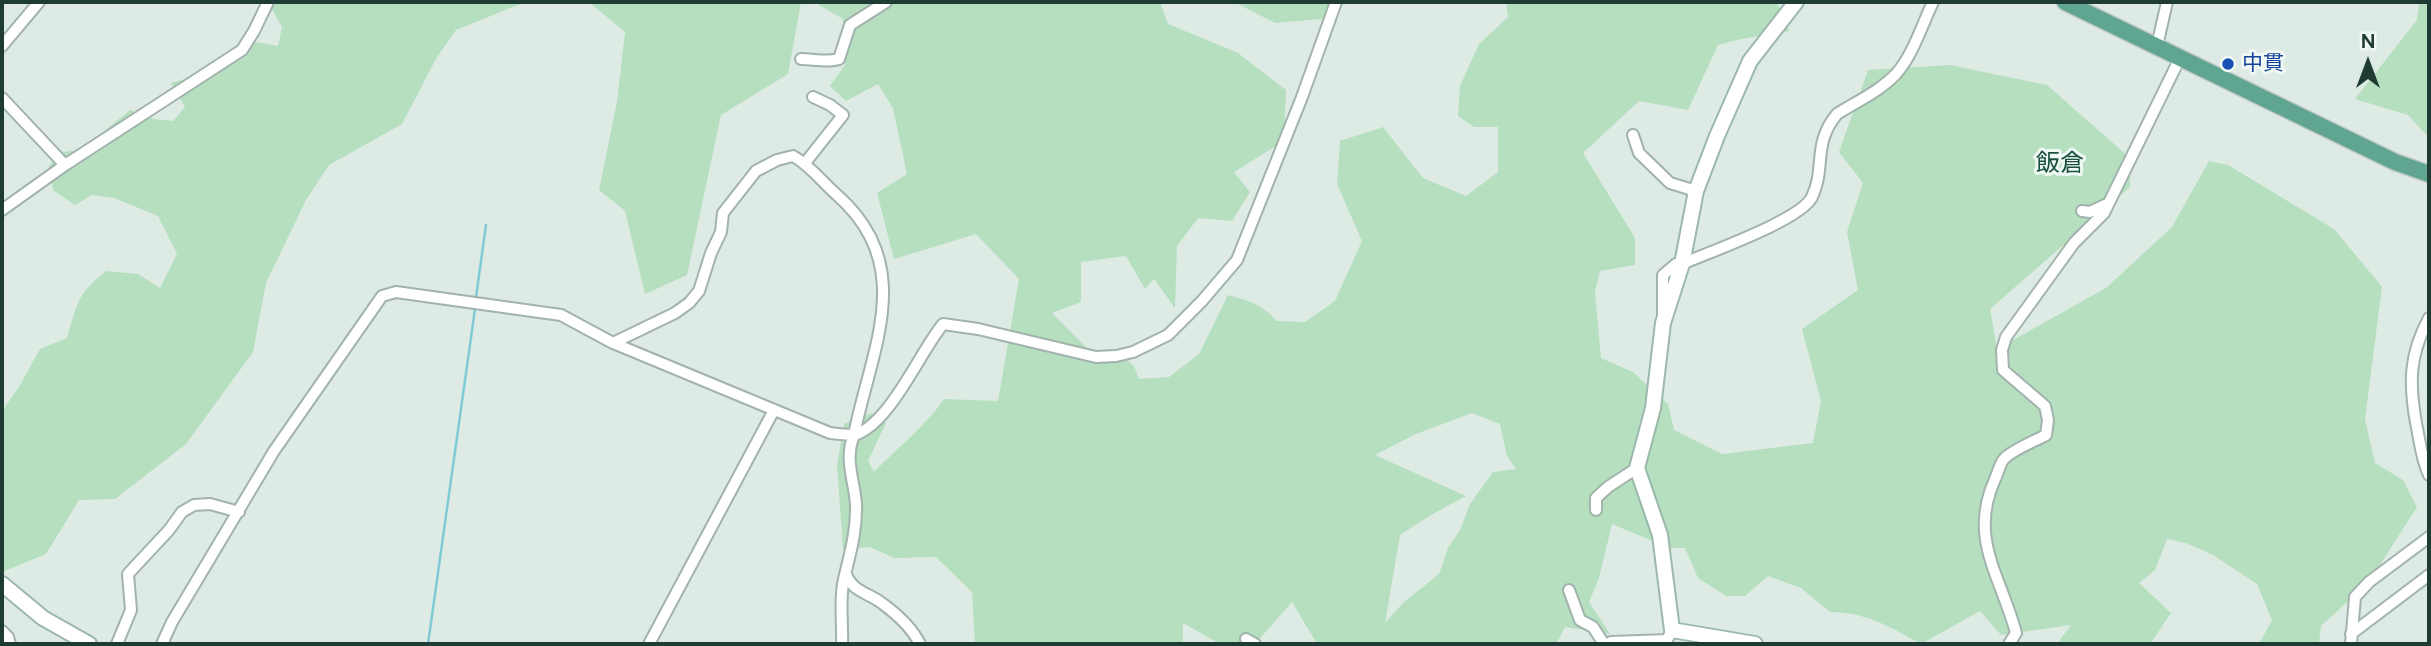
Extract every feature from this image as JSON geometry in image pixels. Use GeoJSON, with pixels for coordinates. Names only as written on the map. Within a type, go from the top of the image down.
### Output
{"type":"FeatureCollection","features":[{"type":"Feature","properties":{"kind":"main road"},"geometry":{"type":"LineString","coordinates":[[2069,3],[2395,162],[2429,174]]}},
{"type":"Feature","properties":{"kind":"street"},"geometry":{"type":"LineString","coordinates":[[2,46],[39,2]]}},
{"type":"Feature","properties":{"kind":"street"},"geometry":{"type":"LineString","coordinates":[[2,211],[65,165],[242,50],[268,2]]}},
{"type":"Feature","properties":{"kind":"street"},"geometry":{"type":"LineString","coordinates":[[801,59],[829,62],[839,59],[850,24],[886,2]]}},
{"type":"Feature","properties":{"kind":"street"},"geometry":{"type":"LineString","coordinates":[[162,644],[172,622],[274,451],[382,296],[396,292],[561,315],[612,343],[830,433],[854,435],[868,428],[897,396],[943,324],[978,329],[1096,357],[1133,352],[1168,335],[1237,260],[1302,97],[1336,2]]}},
{"type":"Feature","properties":{"kind":"street"},"geometry":{"type":"LineString","coordinates":[[1670,638],[1660,535],[1637,468],[1653,408],[1663,323],[1682,264],[1696,191],[1750,61],[1796,2]]}},
{"type":"Feature","properties":{"kind":"street"},"geometry":{"type":"LineString","coordinates":[[1682,264],[1773,225],[1795,213],[1812,199],[1823,135],[1838,114],[1889,81],[1898,72],[1933,2]]}},
{"type":"Feature","properties":{"kind":"street"},"geometry":{"type":"LineString","coordinates":[[2157,46],[2167,2]]}},
{"type":"Feature","properties":{"kind":"street"},"geometry":{"type":"LineString","coordinates":[[2009,644],[2016,633],[2009,605],[1984,540],[1984,516],[1991,488],[2004,459],[2046,435],[2048,419],[2045,406],[2003,370],[2002,350],[2006,337],[2074,243],[2104,213],[2180,58]]}},
{"type":"Feature","properties":{"kind":"street"},"geometry":{"type":"LineString","coordinates":[[805,163],[843,115],[813,97]]}},
{"type":"Feature","properties":{"kind":"street"},"geometry":{"type":"LineString","coordinates":[[2,98],[65,165]]}},
{"type":"Feature","properties":{"kind":"street"},"geometry":{"type":"LineString","coordinates":[[1633,135],[1639,153],[1670,183],[1696,191]]}},
{"type":"Feature","properties":{"kind":"street"},"geometry":{"type":"LineString","coordinates":[[612,343],[675,313],[689,303],[699,291],[721,232],[723,213],[756,171],[793,156],[805,163],[859,215],[883,270],[882,314],[877,347],[849,448],[850,473],[856,501],[856,531],[844,580],[842,644]]}},
{"type":"Feature","properties":{"kind":"street"},"geometry":{"type":"LineString","coordinates":[[2082,211],[2090,212],[2109,203]]}},
{"type":"Feature","properties":{"kind":"street"},"geometry":{"type":"LineString","coordinates":[[2429,318],[2421,333],[2413,360],[2411,394],[2422,459],[2429,475]]}},
{"type":"Feature","properties":{"kind":"street"},"geometry":{"type":"LineString","coordinates":[[649,644],[774,410]]}},
{"type":"Feature","properties":{"kind":"street"},"geometry":{"type":"LineString","coordinates":[[1596,510],[1596,498],[1637,468]]}},
{"type":"Feature","properties":{"kind":"street"},"geometry":{"type":"LineString","coordinates":[[117,644],[131,610],[128,574],[169,530],[181,512],[194,505],[211,504],[239,512]]}},
{"type":"Feature","properties":{"kind":"street"},"geometry":{"type":"LineString","coordinates":[[2351,639],[2356,597],[2369,582],[2429,537]]}},
{"type":"Feature","properties":{"kind":"street"},"geometry":{"type":"LineString","coordinates":[[846,574],[849,582],[860,592],[881,602],[913,630],[920,644]]}},
{"type":"Feature","properties":{"kind":"street"},"geometry":{"type":"LineString","coordinates":[[2351,639],[2429,575]]}},
{"type":"Feature","properties":{"kind":"street"},"geometry":{"type":"LineString","coordinates":[[2,584],[43,618],[89,644]]}},
{"type":"Feature","properties":{"kind":"street"},"geometry":{"type":"LineString","coordinates":[[1569,590],[1580,620],[1593,627],[1606,644],[1670,638],[1755,644]]}},
{"type":"Feature","properties":{"kind":"street"},"geometry":{"type":"LineString","coordinates":[[2,631],[10,644]]}},
{"type":"Feature","properties":{"kind":"green space"},"geometry":{"type":"Polygon","coordinates":[[[268,2],[525,2],[456,30],[437,57],[402,124],[329,165],[306,200],[266,283],[253,352],[186,444],[115,499],[79,500],[46,554],[2,572],[2,411],[40,349],[67,338],[79,300],[96,279],[106,271],[138,274],[160,288],[177,254],[158,216],[114,198],[92,195],[75,205],[53,190],[49,166],[62,152],[81,150],[130,110],[154,119],[173,121],[185,107],[171,83],[219,69],[256,42],[278,46],[282,27],[268,2]]]}},
{"type":"Feature","properties":{"kind":"green space"},"geometry":{"type":"Polygon","coordinates":[[[589,2],[801,2],[788,74],[721,115],[687,275],[645,294],[625,211],[599,190],[617,102],[625,32],[589,2]]]}},
{"type":"Feature","properties":{"kind":"green space"},"geometry":{"type":"Polygon","coordinates":[[[814,2],[1160,2],[1168,24],[1238,53],[1286,90],[1284,141],[1234,172],[1250,192],[1232,221],[1198,218],[1177,246],[1175,308],[1154,279],[1145,289],[1126,256],[1081,262],[1081,302],[1052,313],[1091,352],[1115,351],[1134,366],[1139,379],[1169,377],[1199,354],[1228,295],[1255,304],[1277,321],[1305,322],[1335,301],[1362,241],[1337,184],[1340,141],[1383,127],[1423,178],[1466,196],[1498,172],[1498,127],[1474,127],[1458,116],[1460,86],[1479,44],[1508,17],[1506,2],[1775,2],[1789,31],[1718,45],[1688,110],[1639,101],[1583,153],[1635,238],[1635,265],[1600,271],[1595,292],[1601,358],[1633,372],[1668,404],[1674,430],[1722,454],[1813,443],[1821,401],[1802,329],[1858,290],[1847,232],[1863,183],[1839,152],[1868,70],[1950,65],[2047,85],[2130,158],[2130,187],[1990,309],[1997,349],[2106,288],[2172,227],[2209,161],[2228,165],[2334,229],[2382,287],[2365,419],[2375,463],[2403,480],[2417,507],[2369,582],[2321,626],[2319,644],[2259,644],[2272,620],[2257,584],[2213,555],[2186,543],[2167,539],[2155,570],[2139,583],[2171,613],[2150,644],[2057,644],[2071,625],[2001,635],[1980,611],[1921,644],[1888,626],[1866,618],[1830,612],[1801,588],[1768,576],[1745,596],[1726,596],[1698,578],[1685,548],[1669,548],[1612,524],[1599,578],[1589,602],[1610,634],[1565,627],[1556,644],[1317,644],[1292,602],[1255,644],[1220,644],[1183,623],[1183,644],[975,644],[972,592],[936,557],[894,558],[870,547],[843,549],[837,465],[844,424],[871,413],[886,423],[868,461],[874,472],[920,428],[944,399],[998,401],[1019,279],[976,234],[894,259],[877,193],[907,174],[893,108],[878,84],[846,101],[830,86],[845,65],[843,19],[814,2]],[[1472,413],[1416,434],[1375,455],[1466,496],[1400,535],[1385,623],[1404,602],[1439,574],[1448,548],[1460,530],[1470,504],[1493,472],[1516,469],[1507,456],[1500,424],[1472,413]]]}},
{"type":"Feature","properties":{"kind":"green space"},"geometry":{"type":"Polygon","coordinates":[[[1234,2],[1345,2],[1334,18],[1275,23],[1234,2]]]}},
{"type":"Feature","properties":{"kind":"green space"},"geometry":{"type":"Polygon","coordinates":[[[2419,2],[2429,2],[2429,138],[2408,115],[2355,99],[2417,20],[2419,2]]]}},
{"type":"Feature","properties":{"kind":"waterway"},"geometry":{"type":"LineString","coordinates":[[476,297],[486,225]]}},
{"type":"Feature","properties":{"kind":"waterway"},"geometry":{"type":"LineString","coordinates":[[428,644],[475,309]]}},
{"type":"Feature","properties":{"kind":"place","name":"中貫"},"geometry":{"type":"Point","coordinates":[2228,64]}},
{"type":"Feature","properties":{"kind":"district","name":"飯倉"},"geometry":{"type":"Point","coordinates":[2060,164]}}]}
